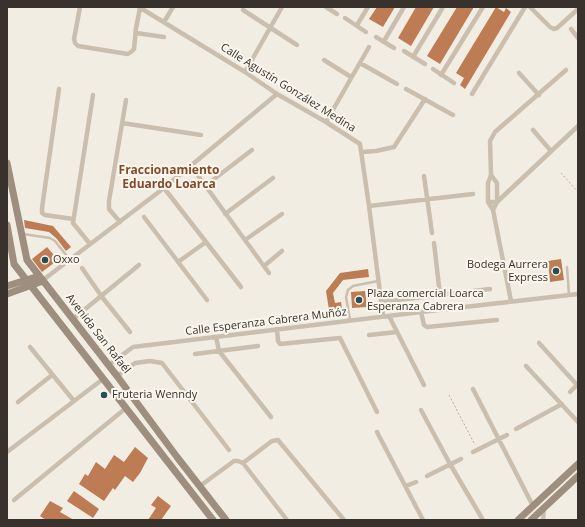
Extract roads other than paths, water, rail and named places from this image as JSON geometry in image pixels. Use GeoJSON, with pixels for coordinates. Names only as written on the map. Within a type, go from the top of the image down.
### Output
{"type":"FeatureCollection","features":[{"type":"Feature","properties":{"kind":"main road","name":"Avenida San Rafaél"},"geometry":{"type":"LineString","coordinates":[[7,163],[8,178],[27,260],[43,278],[226,520]]}},
{"type":"Feature","properties":{"kind":"main road"},"geometry":{"type":"LineString","coordinates":[[7,225],[9,248],[14,264],[213,520]]}},
{"type":"Feature","properties":{"kind":"main road"},"geometry":{"type":"LineString","coordinates":[[7,294],[43,278]]}},
{"type":"Feature","properties":{"kind":"main road"},"geometry":{"type":"LineString","coordinates":[[7,286],[29,283]]}},
{"type":"Feature","properties":{"kind":"main road"},"geometry":{"type":"LineString","coordinates":[[169,464],[177,457]]}},
{"type":"Feature","properties":{"kind":"main road"},"geometry":{"type":"LineString","coordinates":[[518,520],[578,464]]}},
{"type":"Feature","properties":{"kind":"main road"},"geometry":{"type":"LineString","coordinates":[[531,520],[578,476]]}},
{"type":"Feature","properties":{"kind":"street"},"geometry":{"type":"LineString","coordinates":[[80,7],[74,39],[78,46],[128,54],[134,49],[139,8]]}},
{"type":"Feature","properties":{"kind":"street"},"geometry":{"type":"LineString","coordinates":[[164,22],[173,7]]}},
{"type":"Feature","properties":{"kind":"street"},"geometry":{"type":"LineString","coordinates":[[245,72],[282,7]]}},
{"type":"Feature","properties":{"kind":"street"},"geometry":{"type":"LineString","coordinates":[[327,7],[337,14]]}},
{"type":"Feature","properties":{"kind":"street"},"geometry":{"type":"LineString","coordinates":[[357,25],[368,7]]}},
{"type":"Feature","properties":{"kind":"street"},"geometry":{"type":"LineString","coordinates":[[384,41],[404,7]]}},
{"type":"Feature","properties":{"kind":"street"},"geometry":{"type":"LineString","coordinates":[[413,57],[443,7]]}},
{"type":"Feature","properties":{"kind":"street"},"geometry":{"type":"LineString","coordinates":[[441,75],[483,7]]}},
{"type":"Feature","properties":{"kind":"street"},"geometry":{"type":"LineString","coordinates":[[472,94],[525,7]]}},
{"type":"Feature","properties":{"kind":"street"},"geometry":{"type":"LineString","coordinates":[[530,7],[537,9],[550,27],[554,29],[578,9]]}},
{"type":"Feature","properties":{"kind":"street","name":"Calle Agustín González Medina"},"geometry":{"type":"LineString","coordinates":[[139,8],[245,72],[277,94],[326,122],[360,144],[362,152]]}},
{"type":"Feature","properties":{"kind":"street"},"geometry":{"type":"LineString","coordinates":[[243,10],[297,45]]}},
{"type":"Feature","properties":{"kind":"street"},"geometry":{"type":"LineString","coordinates":[[345,18],[366,32]]}},
{"type":"Feature","properties":{"kind":"street"},"geometry":{"type":"LineString","coordinates":[[571,29],[578,38]]}},
{"type":"Feature","properties":{"kind":"street"},"geometry":{"type":"LineString","coordinates":[[136,33],[164,37]]}},
{"type":"Feature","properties":{"kind":"street"},"geometry":{"type":"LineString","coordinates":[[376,37],[394,48]]}},
{"type":"Feature","properties":{"kind":"street"},"geometry":{"type":"LineString","coordinates":[[326,122],[369,47]]}},
{"type":"Feature","properties":{"kind":"street"},"geometry":{"type":"LineString","coordinates":[[404,51],[425,64]]}},
{"type":"Feature","properties":{"kind":"street"},"geometry":{"type":"LineString","coordinates":[[324,60],[352,77]]}},
{"type":"Feature","properties":{"kind":"street"},"geometry":{"type":"LineString","coordinates":[[360,63],[397,84]]}},
{"type":"Feature","properties":{"kind":"street"},"geometry":{"type":"LineString","coordinates":[[433,69],[454,83]]}},
{"type":"Feature","properties":{"kind":"street"},"geometry":{"type":"LineString","coordinates":[[511,301],[493,210],[488,202],[488,183],[491,175],[490,141],[495,132],[566,70]]}},
{"type":"Feature","properties":{"kind":"street"},"geometry":{"type":"LineString","coordinates":[[519,73],[539,95]]}},
{"type":"Feature","properties":{"kind":"street"},"geometry":{"type":"LineString","coordinates":[[59,89],[42,212],[45,215],[73,219]]}},
{"type":"Feature","properties":{"kind":"street"},"geometry":{"type":"LineString","coordinates":[[406,89],[453,115]]}},
{"type":"Feature","properties":{"kind":"street"},"geometry":{"type":"LineString","coordinates":[[43,278],[70,260],[164,188],[277,94]]}},
{"type":"Feature","properties":{"kind":"street"},"geometry":{"type":"LineString","coordinates":[[90,244],[73,223],[73,219],[93,95]]}},
{"type":"Feature","properties":{"kind":"street"},"geometry":{"type":"LineString","coordinates":[[383,316],[362,152],[394,147],[425,99]]}},
{"type":"Feature","properties":{"kind":"street"},"geometry":{"type":"LineString","coordinates":[[120,222],[109,209],[109,201],[126,100]]}},
{"type":"Feature","properties":{"kind":"street"},"geometry":{"type":"LineString","coordinates":[[122,123],[201,135]]}},
{"type":"Feature","properties":{"kind":"street"},"geometry":{"type":"LineString","coordinates":[[493,210],[497,202],[578,126]]}},
{"type":"Feature","properties":{"kind":"street"},"geometry":{"type":"LineString","coordinates":[[533,130],[551,151]]}},
{"type":"Feature","properties":{"kind":"street"},"geometry":{"type":"LineString","coordinates":[[205,186],[252,150]]}},
{"type":"Feature","properties":{"kind":"street"},"geometry":{"type":"LineString","coordinates":[[190,166],[270,273]]}},
{"type":"Feature","properties":{"kind":"street"},"geometry":{"type":"LineString","coordinates":[[491,175],[496,183],[497,202]]}},
{"type":"Feature","properties":{"kind":"street"},"geometry":{"type":"LineString","coordinates":[[424,176],[426,199],[432,233]]}},
{"type":"Feature","properties":{"kind":"street"},"geometry":{"type":"LineString","coordinates":[[225,214],[274,178]]}},
{"type":"Feature","properties":{"kind":"street"},"geometry":{"type":"LineString","coordinates":[[164,188],[241,287]]}},
{"type":"Feature","properties":{"kind":"street"},"geometry":{"type":"LineString","coordinates":[[369,206],[473,194]]}},
{"type":"Feature","properties":{"kind":"street"},"geometry":{"type":"LineString","coordinates":[[488,202],[497,202]]}},
{"type":"Feature","properties":{"kind":"street"},"geometry":{"type":"LineString","coordinates":[[245,240],[282,214]]}},
{"type":"Feature","properties":{"kind":"street"},"geometry":{"type":"LineString","coordinates":[[144,217],[207,300]]}},
{"type":"Feature","properties":{"kind":"street"},"geometry":{"type":"LineString","coordinates":[[178,262],[206,242]]}},
{"type":"Feature","properties":{"kind":"street"},"geometry":{"type":"LineString","coordinates":[[434,243],[440,295]]}},
{"type":"Feature","properties":{"kind":"street"},"geometry":{"type":"LineString","coordinates":[[264,266],[282,251]]}},
{"type":"Feature","properties":{"kind":"street"},"geometry":{"type":"LineString","coordinates":[[73,319],[102,297],[139,265]]}},
{"type":"Feature","properties":{"kind":"street"},"geometry":{"type":"LineString","coordinates":[[82,268],[102,297],[130,332]]}},
{"type":"Feature","properties":{"kind":"street"},"geometry":{"type":"LineString","coordinates":[[381,302],[490,289]]}},
{"type":"Feature","properties":{"kind":"street","name":"Calle Esperanza Cabrera Muñóz"},"geometry":{"type":"LineString","coordinates":[[109,365],[133,347],[577,294]]}},
{"type":"Feature","properties":{"kind":"street"},"geometry":{"type":"LineString","coordinates":[[421,312],[424,325],[427,327],[497,320]]}},
{"type":"Feature","properties":{"kind":"street"},"geometry":{"type":"LineString","coordinates":[[389,316],[424,385]]}},
{"type":"Feature","properties":{"kind":"street"},"geometry":{"type":"LineString","coordinates":[[276,329],[280,344],[340,338],[377,412]]}},
{"type":"Feature","properties":{"kind":"street"},"geometry":{"type":"LineString","coordinates":[[370,335],[397,332]]}},
{"type":"Feature","properties":{"kind":"street"},"geometry":{"type":"LineString","coordinates":[[216,337],[219,351],[271,417]]}},
{"type":"Feature","properties":{"kind":"street"},"geometry":{"type":"LineString","coordinates":[[538,342],[578,385],[570,392]]}},
{"type":"Feature","properties":{"kind":"street"},"geometry":{"type":"LineString","coordinates":[[195,354],[258,346]]}},
{"type":"Feature","properties":{"kind":"street"},"geometry":{"type":"LineString","coordinates":[[30,347],[74,401]]}},
{"type":"Feature","properties":{"kind":"street"},"geometry":{"type":"LineString","coordinates":[[117,376],[135,363],[150,361],[162,363],[229,450]]}},
{"type":"Feature","properties":{"kind":"street"},"geometry":{"type":"LineString","coordinates":[[526,366],[578,422]]}},
{"type":"Feature","properties":{"kind":"street"},"geometry":{"type":"LineString","coordinates":[[18,402],[52,375]]}},
{"type":"Feature","properties":{"kind":"street"},"geometry":{"type":"LineString","coordinates":[[7,452],[103,379]]}},
{"type":"Feature","properties":{"kind":"street"},"geometry":{"type":"LineString","coordinates":[[473,389],[533,506]]}},
{"type":"Feature","properties":{"kind":"street"},"geometry":{"type":"LineString","coordinates":[[516,429],[562,404]]}},
{"type":"Feature","properties":{"kind":"street"},"geometry":{"type":"LineString","coordinates":[[14,500],[126,408]]}},
{"type":"Feature","properties":{"kind":"street"},"geometry":{"type":"LineString","coordinates":[[421,410],[450,464],[483,520]]}},
{"type":"Feature","properties":{"kind":"street"},"geometry":{"type":"LineString","coordinates":[[377,432],[423,520]]}},
{"type":"Feature","properties":{"kind":"street"},"geometry":{"type":"LineString","coordinates":[[475,451],[507,435]]}},
{"type":"Feature","properties":{"kind":"street"},"geometry":{"type":"LineString","coordinates":[[243,463],[272,440],[278,440],[344,520]]}},
{"type":"Feature","properties":{"kind":"street"},"geometry":{"type":"LineString","coordinates":[[427,476],[461,459]]}},
{"type":"Feature","properties":{"kind":"street"},"geometry":{"type":"LineString","coordinates":[[200,486],[234,461],[238,461],[243,463],[287,520]]}},
{"type":"Feature","properties":{"kind":"street"},"geometry":{"type":"LineString","coordinates":[[406,486],[416,482]]}},
{"type":"Feature","properties":{"kind":"street"},"geometry":{"type":"LineString","coordinates":[[543,520],[544,508]]}},
{"type":"Feature","properties":{"kind":"lane"},"geometry":{"type":"LineString","coordinates":[[21,234],[50,238],[55,241],[70,260]]}},
{"type":"Feature","properties":{"kind":"lane"},"geometry":{"type":"LineString","coordinates":[[567,267],[569,295]]}},
{"type":"Feature","properties":{"kind":"lane"},"geometry":{"type":"LineString","coordinates":[[350,320],[346,297],[348,290],[353,286],[378,281]]}},
{"type":"Feature","properties":{"kind":"place","name":"Oxxo"},"geometry":{"type":"Point","coordinates":[45,260]}},
{"type":"Feature","properties":{"kind":"place","name":"Bodega Aurrera Express"},"geometry":{"type":"Point","coordinates":[556,271]}},
{"type":"Feature","properties":{"kind":"place","name":"Plaza comercial Loarca Esperanza Cabrera"},"geometry":{"type":"Point","coordinates":[359,300]}},
{"type":"Feature","properties":{"kind":"place","name":"Fruteria Wenndy"},"geometry":{"type":"Point","coordinates":[104,395]}},
{"type":"Feature","properties":{"kind":"district","name":"Fraccionamiento Eduardo Loarca"},"geometry":{"type":"Point","coordinates":[169,178]}}]}
